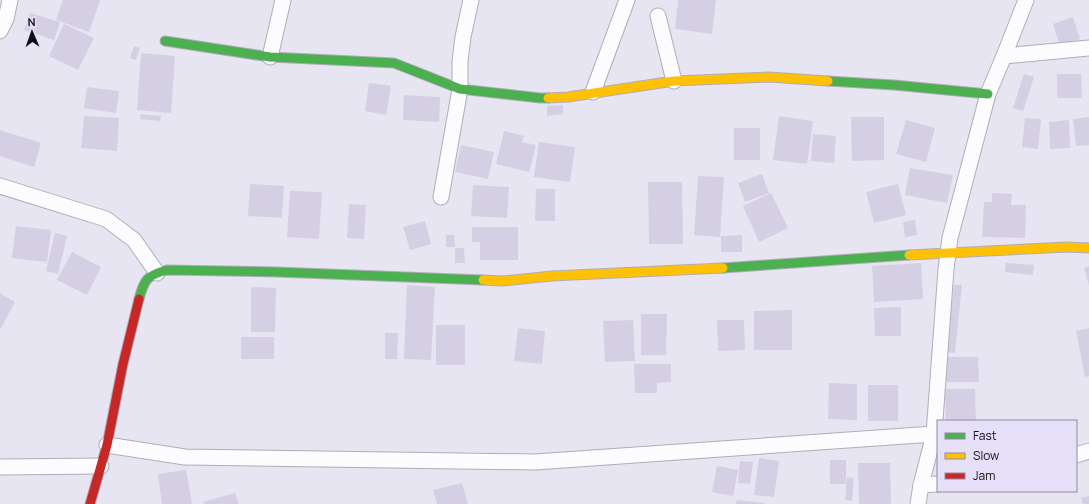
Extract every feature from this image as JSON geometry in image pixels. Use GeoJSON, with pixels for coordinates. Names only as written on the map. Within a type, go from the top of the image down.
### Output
{"type":"FeatureCollection","features":[{"type":"Feature","properties":{"kind":"street"},"geometry":{"type":"LineString","coordinates":[[0,31],[6,19],[10,0]]}},
{"type":"Feature","properties":{"kind":"street"},"geometry":{"type":"LineString","coordinates":[[270,57],[283,0]]}},
{"type":"Feature","properties":{"kind":"street"},"geometry":{"type":"LineString","coordinates":[[441,197],[460,89],[460,61],[463,37],[471,0]]}},
{"type":"Feature","properties":{"kind":"street"},"geometry":{"type":"LineString","coordinates":[[593,92],[627,0]]}},
{"type":"Feature","properties":{"kind":"street"},"geometry":{"type":"LineString","coordinates":[[918,504],[921,485],[934,434],[950,238],[988,94],[1026,0]]}},
{"type":"Feature","properties":{"kind":"street"},"geometry":{"type":"LineString","coordinates":[[658,16],[674,81]]}},
{"type":"Feature","properties":{"kind":"street"},"geometry":{"type":"LineString","coordinates":[[165,40],[270,57],[394,63],[460,89],[540,98],[568,97],[593,92],[674,81],[769,77],[894,85],[988,94]]}},
{"type":"Feature","properties":{"kind":"street"},"geometry":{"type":"LineString","coordinates":[[1004,56],[1089,48]]}},
{"type":"Feature","properties":{"kind":"street"},"geometry":{"type":"LineString","coordinates":[[0,186],[106,219],[134,240],[157,273]]}},
{"type":"Feature","properties":{"kind":"street"},"geometry":{"type":"LineString","coordinates":[[90,504],[107,445],[123,364],[143,284],[148,276],[167,270],[277,272],[424,280],[502,281],[552,276],[719,268],[948,252],[1067,247],[1089,248]]}},
{"type":"Feature","properties":{"kind":"street"},"geometry":{"type":"LineString","coordinates":[[107,445],[185,457],[535,462],[934,434]]}},
{"type":"Feature","properties":{"kind":"street"},"geometry":{"type":"LineString","coordinates":[[1077,455],[1089,451]]}},
{"type":"Feature","properties":{"kind":"street"},"geometry":{"type":"LineString","coordinates":[[0,467],[101,466]]}},
{"type":"Feature","properties":{"kind":"street"},"geometry":{"type":"LineString","coordinates":[[921,485],[937,484]]}},
{"type":"Feature","properties":{"kind":"building"},"geometry":{"type":"Polygon","coordinates":[[[63,0],[100,0],[89,32],[56,20],[63,0]]]}},
{"type":"Feature","properties":{"kind":"building"},"geometry":{"type":"Polygon","coordinates":[[[678,0],[716,0],[712,34],[675,29],[678,0]]]}},
{"type":"Feature","properties":{"kind":"building"},"geometry":{"type":"Polygon","coordinates":[[[30,13],[60,22],[54,40],[24,30],[30,13]]]}},
{"type":"Feature","properties":{"kind":"building"},"geometry":{"type":"Polygon","coordinates":[[[1073,17],[1080,39],[1060,46],[1053,24],[1073,17]]]}},
{"type":"Feature","properties":{"kind":"building"},"geometry":{"type":"Polygon","coordinates":[[[64,24],[94,38],[78,70],[49,56],[64,24]]]}},
{"type":"Feature","properties":{"kind":"building"},"geometry":{"type":"Polygon","coordinates":[[[134,46],[140,48],[136,60],[130,58],[134,46]]]}},
{"type":"Feature","properties":{"kind":"building"},"geometry":{"type":"Polygon","coordinates":[[[141,53],[175,56],[171,113],[137,110],[141,53]]]}},
{"type":"Feature","properties":{"kind":"building"},"geometry":{"type":"Polygon","coordinates":[[[1024,74],[1034,77],[1023,111],[1013,108],[1024,74]]]}},
{"type":"Feature","properties":{"kind":"building"},"geometry":{"type":"Polygon","coordinates":[[[1057,74],[1081,74],[1082,98],[1057,98],[1057,74]]]}},
{"type":"Feature","properties":{"kind":"building"},"geometry":{"type":"Polygon","coordinates":[[[369,83],[391,86],[386,115],[365,111],[369,83]]]}},
{"type":"Feature","properties":{"kind":"building"},"geometry":{"type":"Polygon","coordinates":[[[87,87],[119,91],[116,113],[84,108],[87,87]]]}},
{"type":"Feature","properties":{"kind":"building"},"geometry":{"type":"Polygon","coordinates":[[[404,95],[440,97],[439,122],[403,120],[404,95]]]}},
{"type":"Feature","properties":{"kind":"building"},"geometry":{"type":"Polygon","coordinates":[[[563,105],[563,114],[547,116],[547,106],[563,105]]]}},
{"type":"Feature","properties":{"kind":"building"},"geometry":{"type":"Polygon","coordinates":[[[141,114],[161,116],[160,121],[140,119],[141,114]]]}},
{"type":"Feature","properties":{"kind":"building"},"geometry":{"type":"Polygon","coordinates":[[[84,116],[119,118],[117,151],[81,148],[84,116]]]}},
{"type":"Feature","properties":{"kind":"building"},"geometry":{"type":"Polygon","coordinates":[[[779,116],[813,121],[807,164],[773,160],[779,116]]]}},
{"type":"Feature","properties":{"kind":"building"},"geometry":{"type":"Polygon","coordinates":[[[851,117],[884,117],[884,160],[852,161],[851,117]]]}},
{"type":"Feature","properties":{"kind":"building"},"geometry":{"type":"Polygon","coordinates":[[[1089,117],[1089,145],[1076,146],[1073,119],[1089,117]]]}},
{"type":"Feature","properties":{"kind":"building"},"geometry":{"type":"Polygon","coordinates":[[[1025,118],[1041,119],[1038,149],[1022,147],[1025,118]]]}},
{"type":"Feature","properties":{"kind":"building"},"geometry":{"type":"Polygon","coordinates":[[[906,120],[935,128],[926,162],[896,154],[906,120]]]}},
{"type":"Feature","properties":{"kind":"building"},"geometry":{"type":"Polygon","coordinates":[[[1069,120],[1070,148],[1050,149],[1049,122],[1069,120]]]}},
{"type":"Feature","properties":{"kind":"building"},"geometry":{"type":"Polygon","coordinates":[[[734,128],[760,128],[760,160],[734,160],[734,128]]]}},
{"type":"Feature","properties":{"kind":"building"},"geometry":{"type":"Polygon","coordinates":[[[0,130],[41,143],[34,167],[0,156],[0,130]]]}},
{"type":"Feature","properties":{"kind":"building"},"geometry":{"type":"Polygon","coordinates":[[[504,131],[524,136],[522,142],[536,145],[529,172],[496,164],[504,131]]]}},
{"type":"Feature","properties":{"kind":"building"},"geometry":{"type":"Polygon","coordinates":[[[813,134],[836,136],[834,163],[811,161],[813,134]]]}},
{"type":"Feature","properties":{"kind":"building"},"geometry":{"type":"Polygon","coordinates":[[[539,142],[575,147],[570,182],[534,177],[539,142]]]}},
{"type":"Feature","properties":{"kind":"building"},"geometry":{"type":"Polygon","coordinates":[[[461,145],[494,152],[488,179],[455,172],[461,145]]]}},
{"type":"Feature","properties":{"kind":"building"},"geometry":{"type":"Polygon","coordinates":[[[910,168],[953,175],[947,203],[905,195],[910,168]]]}},
{"type":"Feature","properties":{"kind":"building"},"geometry":{"type":"Polygon","coordinates":[[[762,174],[769,193],[745,202],[738,183],[762,174]]]}},
{"type":"Feature","properties":{"kind":"building"},"geometry":{"type":"Polygon","coordinates":[[[698,176],[724,177],[720,237],[694,235],[698,176]]]}},
{"type":"Feature","properties":{"kind":"building"},"geometry":{"type":"Polygon","coordinates":[[[648,182],[682,182],[683,244],[649,244],[648,182]]]}},
{"type":"Feature","properties":{"kind":"building"},"geometry":{"type":"Polygon","coordinates":[[[250,184],[284,186],[282,218],[248,216],[250,184]]]}},
{"type":"Feature","properties":{"kind":"building"},"geometry":{"type":"Polygon","coordinates":[[[898,184],[906,215],[874,223],[866,192],[898,184]]]}},
{"type":"Feature","properties":{"kind":"building"},"geometry":{"type":"Polygon","coordinates":[[[473,185],[509,187],[507,218],[471,216],[473,185]]]}},
{"type":"Feature","properties":{"kind":"building"},"geometry":{"type":"Polygon","coordinates":[[[536,189],[555,189],[555,221],[535,221],[536,189]]]}},
{"type":"Feature","properties":{"kind":"building"},"geometry":{"type":"Polygon","coordinates":[[[290,191],[322,192],[319,239],[287,237],[290,191]]]}},
{"type":"Feature","properties":{"kind":"building"},"geometry":{"type":"Polygon","coordinates":[[[771,193],[788,228],[759,242],[743,206],[771,193]]]}},
{"type":"Feature","properties":{"kind":"building"},"geometry":{"type":"Polygon","coordinates":[[[992,193],[1012,194],[1011,205],[1026,205],[1025,238],[982,237],[984,202],[992,202],[992,193]]]}},
{"type":"Feature","properties":{"kind":"building"},"geometry":{"type":"Polygon","coordinates":[[[349,204],[366,205],[364,239],[347,238],[349,204]]]}},
{"type":"Feature","properties":{"kind":"building"},"geometry":{"type":"Polygon","coordinates":[[[915,220],[917,235],[905,237],[903,222],[915,220]]]}},
{"type":"Feature","properties":{"kind":"building"},"geometry":{"type":"Polygon","coordinates":[[[425,221],[431,244],[410,250],[403,227],[425,221]]]}},
{"type":"Feature","properties":{"kind":"building"},"geometry":{"type":"Polygon","coordinates":[[[16,226],[51,230],[47,262],[12,258],[16,226]]]}},
{"type":"Feature","properties":{"kind":"building"},"geometry":{"type":"Polygon","coordinates":[[[472,227],[518,227],[518,260],[480,260],[480,242],[472,242],[472,227]]]}},
{"type":"Feature","properties":{"kind":"building"},"geometry":{"type":"Polygon","coordinates":[[[55,233],[67,236],[58,274],[46,271],[55,233]]]}},
{"type":"Feature","properties":{"kind":"building"},"geometry":{"type":"Polygon","coordinates":[[[446,235],[454,235],[455,247],[446,247],[446,235]]]}},
{"type":"Feature","properties":{"kind":"building"},"geometry":{"type":"Polygon","coordinates":[[[742,235],[742,252],[721,252],[721,236],[742,235]]]}},
{"type":"Feature","properties":{"kind":"building"},"geometry":{"type":"Polygon","coordinates":[[[455,248],[464,248],[465,263],[455,263],[455,248]]]}},
{"type":"Feature","properties":{"kind":"building"},"geometry":{"type":"Polygon","coordinates":[[[72,252],[101,267],[87,295],[57,280],[72,252]]]}},
{"type":"Feature","properties":{"kind":"building"},"geometry":{"type":"Polygon","coordinates":[[[921,263],[923,299],[874,302],[872,266],[921,263]]]}},
{"type":"Feature","properties":{"kind":"building"},"geometry":{"type":"Polygon","coordinates":[[[1006,263],[1034,265],[1033,275],[1005,272],[1006,263]]]}},
{"type":"Feature","properties":{"kind":"building"},"geometry":{"type":"Polygon","coordinates":[[[1089,266],[1089,285],[1084,268],[1089,266]]]}},
{"type":"Feature","properties":{"kind":"building"},"geometry":{"type":"Polygon","coordinates":[[[407,285],[435,287],[431,360],[404,359],[407,285]]]}},
{"type":"Feature","properties":{"kind":"building"},"geometry":{"type":"Polygon","coordinates":[[[954,285],[962,285],[955,353],[946,352],[954,285]]]}},
{"type":"Feature","properties":{"kind":"building"},"geometry":{"type":"Polygon","coordinates":[[[251,287],[276,288],[275,332],[251,332],[251,287]]]}},
{"type":"Feature","properties":{"kind":"building"},"geometry":{"type":"Polygon","coordinates":[[[0,293],[15,302],[0,330],[0,293]]]}},
{"type":"Feature","properties":{"kind":"building"},"geometry":{"type":"Polygon","coordinates":[[[901,307],[901,336],[875,336],[874,308],[901,307]]]}},
{"type":"Feature","properties":{"kind":"building"},"geometry":{"type":"Polygon","coordinates":[[[792,310],[792,350],[754,350],[754,311],[792,310]]]}},
{"type":"Feature","properties":{"kind":"building"},"geometry":{"type":"Polygon","coordinates":[[[641,314],[667,314],[666,355],[641,355],[641,314]]]}},
{"type":"Feature","properties":{"kind":"building"},"geometry":{"type":"Polygon","coordinates":[[[633,320],[635,361],[605,362],[603,321],[633,320]]]}},
{"type":"Feature","properties":{"kind":"building"},"geometry":{"type":"Polygon","coordinates":[[[717,320],[744,320],[745,350],[718,351],[717,320]]]}},
{"type":"Feature","properties":{"kind":"building"},"geometry":{"type":"Polygon","coordinates":[[[436,325],[465,325],[465,365],[436,365],[436,325]]]}},
{"type":"Feature","properties":{"kind":"building"},"geometry":{"type":"Polygon","coordinates":[[[518,328],[545,331],[542,364],[514,361],[518,328]]]}},
{"type":"Feature","properties":{"kind":"building"},"geometry":{"type":"Polygon","coordinates":[[[1089,328],[1089,376],[1085,377],[1076,331],[1089,328]]]}},
{"type":"Feature","properties":{"kind":"building"},"geometry":{"type":"Polygon","coordinates":[[[385,333],[398,333],[397,359],[385,359],[385,333]]]}},
{"type":"Feature","properties":{"kind":"building"},"geometry":{"type":"Polygon","coordinates":[[[241,337],[274,337],[274,359],[241,359],[241,337]]]}},
{"type":"Feature","properties":{"kind":"building"},"geometry":{"type":"Polygon","coordinates":[[[945,357],[978,357],[979,382],[946,382],[945,357]]]}},
{"type":"Feature","properties":{"kind":"building"},"geometry":{"type":"Polygon","coordinates":[[[634,364],[671,364],[671,382],[657,383],[657,393],[635,393],[634,364]]]}},
{"type":"Feature","properties":{"kind":"building"},"geometry":{"type":"Polygon","coordinates":[[[829,383],[857,384],[857,420],[828,419],[829,383]]]}},
{"type":"Feature","properties":{"kind":"building"},"geometry":{"type":"Polygon","coordinates":[[[868,385],[898,385],[898,421],[868,421],[868,385]]]}},
{"type":"Feature","properties":{"kind":"building"},"geometry":{"type":"Polygon","coordinates":[[[945,389],[975,389],[976,420],[946,420],[945,389]]]}},
{"type":"Feature","properties":{"kind":"building"},"geometry":{"type":"Polygon","coordinates":[[[759,458],[779,461],[774,497],[754,495],[759,458]]]}},
{"type":"Feature","properties":{"kind":"building"},"geometry":{"type":"Polygon","coordinates":[[[830,460],[846,460],[846,484],[830,484],[830,460]]]}},
{"type":"Feature","properties":{"kind":"building"},"geometry":{"type":"Polygon","coordinates":[[[740,461],[753,462],[750,484],[738,483],[740,461]]]}},
{"type":"Feature","properties":{"kind":"building"},"geometry":{"type":"Polygon","coordinates":[[[858,463],[890,463],[891,504],[859,504],[858,463]]]}},
{"type":"Feature","properties":{"kind":"building"},"geometry":{"type":"Polygon","coordinates":[[[717,466],[738,470],[733,496],[712,492],[717,466]]]}},
{"type":"Feature","properties":{"kind":"building"},"geometry":{"type":"Polygon","coordinates":[[[186,470],[192,504],[162,504],[158,474],[186,470]]]}},
{"type":"Feature","properties":{"kind":"building"},"geometry":{"type":"Polygon","coordinates":[[[847,477],[854,478],[852,501],[845,500],[847,477]]]}},
{"type":"Feature","properties":{"kind":"building"},"geometry":{"type":"Polygon","coordinates":[[[462,483],[468,504],[437,504],[433,490],[462,483]]]}},
{"type":"Feature","properties":{"kind":"building"},"geometry":{"type":"Polygon","coordinates":[[[235,493],[239,504],[204,504],[203,502],[235,493]]]}},
{"type":"Feature","properties":{"kind":"building"},"geometry":{"type":"Polygon","coordinates":[[[1089,496],[1089,504],[1083,504],[1081,498],[1089,496]]]}},
{"type":"Feature","properties":{"kind":"building"},"geometry":{"type":"Polygon","coordinates":[[[737,500],[765,503],[765,504],[736,504],[737,500]]]}},
{"type":"Feature","properties":{"kind":"traffic: fast"},"geometry":{"type":"LineString","coordinates":[[165,41],[270,57],[394,63],[460,89],[548,98]]}},
{"type":"Feature","properties":{"kind":"traffic: fast"},"geometry":{"type":"LineString","coordinates":[[828,81],[894,85],[988,94]]}},
{"type":"Feature","properties":{"kind":"traffic: fast"},"geometry":{"type":"LineString","coordinates":[[723,268],[909,255]]}},
{"type":"Feature","properties":{"kind":"traffic: fast"},"geometry":{"type":"LineString","coordinates":[[139,299],[147,279],[155,274],[167,270],[277,272],[483,280]]}},
{"type":"Feature","properties":{"kind":"traffic: slow"},"geometry":{"type":"LineString","coordinates":[[548,98],[568,97],[674,81],[769,77],[828,81]]}},
{"type":"Feature","properties":{"kind":"traffic: slow"},"geometry":{"type":"LineString","coordinates":[[909,255],[1067,247],[1089,248]]}},
{"type":"Feature","properties":{"kind":"traffic: slow"},"geometry":{"type":"LineString","coordinates":[[483,280],[503,281],[552,276],[723,268]]}},
{"type":"Feature","properties":{"kind":"traffic: jam"},"geometry":{"type":"LineString","coordinates":[[90,504],[107,445],[123,364],[139,299]]}}]}
